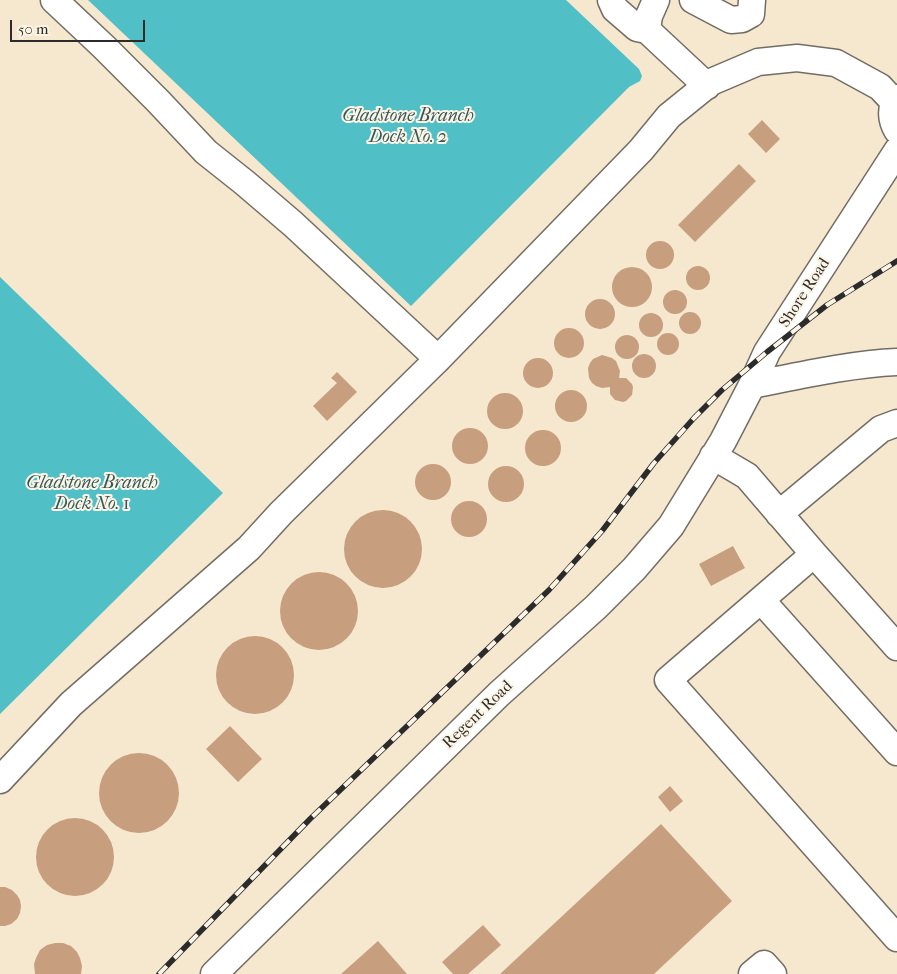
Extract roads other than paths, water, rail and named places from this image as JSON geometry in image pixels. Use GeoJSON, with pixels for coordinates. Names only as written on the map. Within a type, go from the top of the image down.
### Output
{"type":"FeatureCollection","features":[{"type":"Feature","properties":{"kind":"street"},"geometry":{"type":"LineString","coordinates":[[54,0],[158,101],[206,152],[293,224],[438,359]]}},
{"type":"Feature","properties":{"kind":"street"},"geometry":{"type":"LineString","coordinates":[[611,0],[615,9],[637,28],[647,30],[707,86]]}},
{"type":"Feature","properties":{"kind":"street"},"geometry":{"type":"LineString","coordinates":[[647,30],[649,16],[656,0]]}},
{"type":"Feature","properties":{"kind":"street"},"geometry":{"type":"LineString","coordinates":[[693,0],[731,20],[742,19],[751,14],[752,0]]}},
{"type":"Feature","properties":{"kind":"street"},"geometry":{"type":"LineString","coordinates":[[0,780],[71,704],[249,548],[438,359],[641,150],[669,116],[711,82],[758,62],[797,58],[836,64],[880,87],[896,100],[892,109],[892,118],[897,130]]}},
{"type":"Feature","properties":{"kind":"street","name":"Shore Road"},"geometry":{"type":"LineString","coordinates":[[718,449],[767,352],[897,151]]}},
{"type":"Feature","properties":{"kind":"street"},"geometry":{"type":"LineString","coordinates":[[752,385],[830,370],[897,362]]}},
{"type":"Feature","properties":{"kind":"street"},"geometry":{"type":"LineString","coordinates":[[779,514],[881,429],[897,423]]}},
{"type":"Feature","properties":{"kind":"street"},"geometry":{"type":"LineString","coordinates":[[718,449],[746,476],[897,647]]}},
{"type":"Feature","properties":{"kind":"street","name":"Regent Road"},"geometry":{"type":"LineString","coordinates":[[214,974],[498,694],[596,607],[634,569],[671,526],[718,449]]}},
{"type":"Feature","properties":{"kind":"street"},"geometry":{"type":"LineString","coordinates":[[814,554],[668,680],[897,938]]}},
{"type":"Feature","properties":{"kind":"street"},"geometry":{"type":"LineString","coordinates":[[761,600],[897,752]]}},
{"type":"Feature","properties":{"kind":"street"},"geometry":{"type":"LineString","coordinates":[[752,974],[764,964],[773,974]]}},
{"type":"Feature","properties":{"kind":"water","name":"Gladstone Branch Dock No. 2"},"geometry":{"type":"Polygon","coordinates":[[[88,0],[566,0],[639,69],[642,76],[640,81],[629,87],[411,306],[88,0]]]}},
{"type":"Feature","properties":{"kind":"water","name":"Gladstone Branch Dock No. 1"},"geometry":{"type":"Polygon","coordinates":[[[0,277],[223,493],[0,714],[0,277]]]}},
{"type":"Feature","properties":{"kind":"railway"},"geometry":{"type":"LineString","coordinates":[[159,974],[310,819],[549,590],[602,531],[654,463],[722,390],[827,305],[897,261]]}}]}
